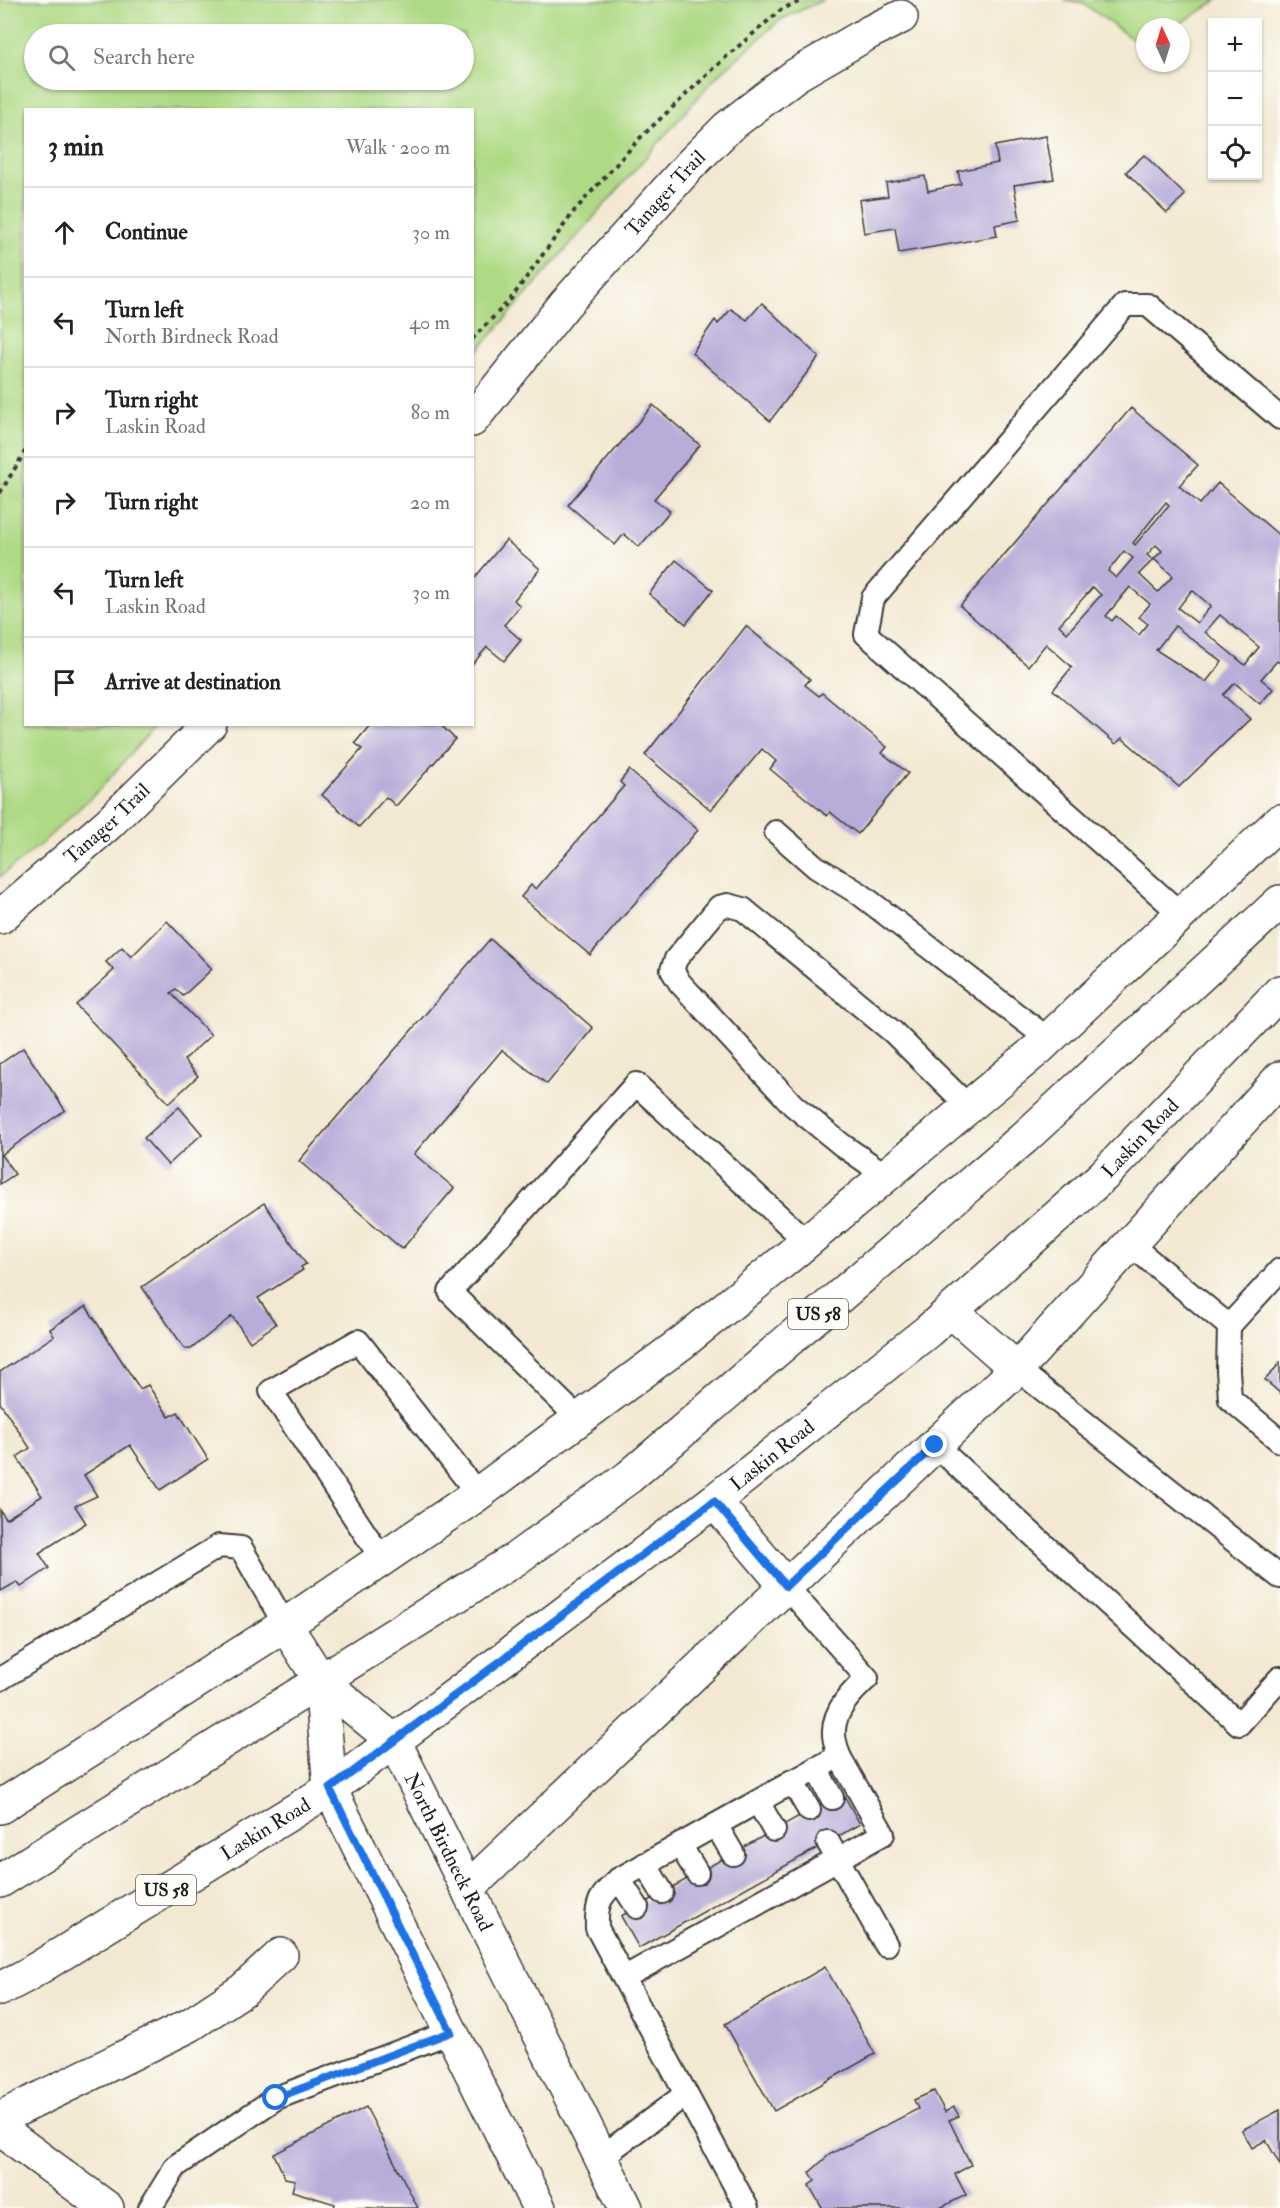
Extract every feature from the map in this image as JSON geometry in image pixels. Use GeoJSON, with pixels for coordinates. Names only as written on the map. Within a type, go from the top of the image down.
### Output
{"type":"FeatureCollection","features":[{"type":"Feature","properties":{"kind":"main road","name":"Tanager Trail"},"geometry":{"type":"LineString","coordinates":[[474,418],[565,304],[690,165],[728,127],[796,75],[870,32],[901,17]]}},
{"type":"Feature","properties":{"kind":"main road","name":"Tanager Trail"},"geometry":{"type":"LineString","coordinates":[[0,917],[108,824],[208,726]]}},
{"type":"Feature","properties":{"kind":"main road"},"geometry":{"type":"LineString","coordinates":[[0,1807],[285,1625],[478,1494],[683,1342],[887,1176],[1048,1039],[1280,821]]}},
{"type":"Feature","properties":{"kind":"main road","name":"US 58"},"geometry":{"type":"LineString","coordinates":[[0,1881],[514,1560],[629,1477],[1023,1138],[1280,902]]}},
{"type":"Feature","properties":{"kind":"main road","name":"Laskin Road"},"geometry":{"type":"LineString","coordinates":[[0,1989],[27,1975],[330,1789],[714,1501],[951,1311],[1103,1176],[1280,992]]}},
{"type":"Feature","properties":{"kind":"main road"},"geometry":{"type":"LineString","coordinates":[[468,1888],[1017,1369],[1280,1078]]}},
{"type":"Feature","properties":{"kind":"main road"},"geometry":{"type":"LineString","coordinates":[[951,1311],[1017,1369]]}},
{"type":"Feature","properties":{"kind":"main road"},"geometry":{"type":"LineString","coordinates":[[714,1501],[786,1586]]}},
{"type":"Feature","properties":{"kind":"main road"},"geometry":{"type":"LineString","coordinates":[[285,1625],[321,1681],[330,1789],[539,2208]]}},
{"type":"Feature","properties":{"kind":"main road","name":"North Birdneck Road"},"geometry":{"type":"LineString","coordinates":[[321,1681],[394,1741],[626,2208]]}},
{"type":"Feature","properties":{"kind":"main road"},"geometry":{"type":"LineString","coordinates":[[0,2118],[189,2025],[243,1990],[281,1955]]}},
{"type":"Feature","properties":{"kind":"main road"},"geometry":{"type":"LineString","coordinates":[[0,2130],[106,2208]]}},
{"type":"Feature","properties":{"kind":"lane"},"geometry":{"type":"LineString","coordinates":[[1181,914],[866,634],[873,598],[1125,305],[1148,304],[1280,418]]}},
{"type":"Feature","properties":{"kind":"lane"},"geometry":{"type":"LineString","coordinates":[[776,832],[816,867],[860,894],[1048,1039]]}},
{"type":"Feature","properties":{"kind":"lane"},"geometry":{"type":"LineString","coordinates":[[887,1176],[842,1145],[793,1105],[680,983],[672,970],[676,958],[719,907],[728,905],[743,909],[893,1032],[969,1107]]}},
{"type":"Feature","properties":{"kind":"lane"},"geometry":{"type":"LineString","coordinates":[[579,1419],[450,1292],[636,1084],[807,1242]]}},
{"type":"Feature","properties":{"kind":"lane"},"geometry":{"type":"LineString","coordinates":[[1131,1245],[1229,1326]]}},
{"type":"Feature","properties":{"kind":"lane"},"geometry":{"type":"LineString","coordinates":[[1280,1270],[1229,1326],[1228,1370],[1230,1399],[1280,1441]]}},
{"type":"Feature","properties":{"kind":"lane"},"geometry":{"type":"LineString","coordinates":[[382,1559],[271,1391],[358,1341],[478,1494]]}},
{"type":"Feature","properties":{"kind":"lane"},"geometry":{"type":"LineString","coordinates":[[1017,1369],[1280,1577]]}},
{"type":"Feature","properties":{"kind":"lane"},"geometry":{"type":"LineString","coordinates":[[935,1445],[1239,1724],[1280,1678]]}},
{"type":"Feature","properties":{"kind":"lane"},"geometry":{"type":"LineString","coordinates":[[0,1679],[219,1546],[241,1548],[285,1625]]}},
{"type":"Feature","properties":{"kind":"lane"},"geometry":{"type":"LineString","coordinates":[[625,1977],[660,1947],[833,1850],[857,1837],[883,1834],[839,1756],[834,1732],[838,1712],[867,1678],[786,1586]]}},
{"type":"Feature","properties":{"kind":"lane"},"geometry":{"type":"LineString","coordinates":[[747,2208],[597,1928],[597,1912],[602,1894],[619,1879],[839,1756]]}},
{"type":"Feature","properties":{"kind":"lane"},"geometry":{"type":"LineString","coordinates":[[816,1768],[832,1798]]}},
{"type":"Feature","properties":{"kind":"lane"},"geometry":{"type":"LineString","coordinates":[[792,1781],[810,1810]]}},
{"type":"Feature","properties":{"kind":"lane"},"geometry":{"type":"LineString","coordinates":[[758,1802],[774,1830]]}},
{"type":"Feature","properties":{"kind":"lane"},"geometry":{"type":"LineString","coordinates":[[716,1825],[733,1854]]}},
{"type":"Feature","properties":{"kind":"lane"},"geometry":{"type":"LineString","coordinates":[[680,1845],[697,1873]]}},
{"type":"Feature","properties":{"kind":"lane"},"geometry":{"type":"LineString","coordinates":[[833,1850],[886,1946]]}},
{"type":"Feature","properties":{"kind":"lane"},"geometry":{"type":"LineString","coordinates":[[645,1864],[662,1892]]}},
{"type":"Feature","properties":{"kind":"lane"},"geometry":{"type":"LineString","coordinates":[[619,1879],[637,1907]]}},
{"type":"Feature","properties":{"kind":"lane"},"geometry":{"type":"LineString","coordinates":[[150,2208],[176,2166],[276,2098],[451,2032]]}},
{"type":"Feature","properties":{"kind":"lane"},"geometry":{"type":"LineString","coordinates":[[600,2158],[686,2094]]}},
{"type":"Feature","properties":{"kind":"path"},"geometry":{"type":"LineString","coordinates":[[474,337],[510,300],[575,210],[641,137],[726,57],[782,9],[803,0]]}},
{"type":"Feature","properties":{"kind":"path"},"geometry":{"type":"LineString","coordinates":[[0,493],[24,453]]}},
{"type":"Feature","properties":{"kind":"green space"},"geometry":{"type":"Polygon","coordinates":[[[0,0],[823,0],[780,20],[714,79],[474,355],[474,108],[24,108],[24,726],[155,726],[100,789],[42,843],[0,877],[0,0]]]}},
{"type":"Feature","properties":{"kind":"green space"},"geometry":{"type":"Polygon","coordinates":[[[1063,0],[1218,0],[1189,18],[1136,18],[1136,42],[1083,3],[1063,0]]]}},
{"type":"Feature","properties":{"kind":"building"},"geometry":{"type":"Polygon","coordinates":[[[1046,136],[1054,179],[1014,185],[1020,220],[995,225],[997,236],[899,253],[895,228],[864,233],[859,200],[888,196],[886,183],[925,176],[928,191],[961,184],[958,171],[998,163],[995,146],[1046,136]]]}},
{"type":"Feature","properties":{"kind":"building"},"geometry":{"type":"Polygon","coordinates":[[[1144,155],[1185,195],[1167,213],[1126,172],[1144,155]]]}},
{"type":"Feature","properties":{"kind":"building"},"geometry":{"type":"Polygon","coordinates":[[[762,303],[819,357],[770,421],[692,353],[715,320],[718,324],[731,309],[747,320],[762,303]]]}},
{"type":"Feature","properties":{"kind":"building"},"geometry":{"type":"Polygon","coordinates":[[[653,405],[700,445],[654,499],[670,511],[639,547],[624,534],[615,545],[568,505],[653,405]]]}},
{"type":"Feature","properties":{"kind":"building"},"geometry":{"type":"Polygon","coordinates":[[[1131,408],[1198,465],[1179,486],[1200,504],[1218,483],[1280,536],[1280,663],[1277,661],[1261,679],[1273,689],[1260,704],[1235,683],[1223,695],[1250,719],[1179,787],[1122,738],[1116,744],[1053,690],[1072,667],[1046,644],[1028,666],[960,606],[1131,408]],[[1166,502],[1133,543],[1135,545],[1169,505],[1166,502]],[[1156,545],[1147,555],[1153,560],[1139,574],[1158,592],[1173,576],[1154,559],[1162,551],[1156,545]],[[1124,551],[1108,571],[1116,578],[1133,558],[1124,551]],[[1093,587],[1059,625],[1067,633],[1101,595],[1093,587]],[[1130,587],[1106,616],[1112,621],[1116,616],[1139,635],[1148,624],[1139,617],[1150,604],[1130,587]],[[1192,590],[1178,608],[1197,623],[1211,606],[1192,590]],[[1220,615],[1205,632],[1245,665],[1259,647],[1220,615]],[[1175,626],[1156,650],[1206,682],[1222,662],[1175,626]]]}},
{"type":"Feature","properties":{"kind":"building"},"geometry":{"type":"Polygon","coordinates":[[[506,540],[540,569],[514,600],[520,606],[504,625],[521,640],[504,661],[487,647],[474,663],[474,579],[506,540]]]}},
{"type":"Feature","properties":{"kind":"building"},"geometry":{"type":"Polygon","coordinates":[[[676,560],[713,590],[686,624],[649,594],[676,560]]]}},
{"type":"Feature","properties":{"kind":"building"},"geometry":{"type":"Polygon","coordinates":[[[746,626],[810,679],[805,685],[819,696],[822,693],[887,747],[882,753],[908,773],[858,834],[830,812],[827,816],[770,769],[776,761],[762,749],[711,810],[645,755],[746,626]]]}},
{"type":"Feature","properties":{"kind":"building"},"geometry":{"type":"Polygon","coordinates":[[[369,726],[442,726],[455,739],[396,806],[386,797],[359,827],[322,795],[362,749],[355,743],[369,726]]]}},
{"type":"Feature","properties":{"kind":"building"},"geometry":{"type":"Polygon","coordinates":[[[629,770],[698,830],[590,955],[521,897],[531,885],[536,889],[624,786],[620,782],[629,770]]]}},
{"type":"Feature","properties":{"kind":"building"},"geometry":{"type":"Polygon","coordinates":[[[167,921],[212,969],[183,996],[176,989],[171,993],[211,1035],[184,1060],[198,1076],[169,1103],[76,1005],[114,970],[106,962],[122,947],[131,957],[167,921]]]}},
{"type":"Feature","properties":{"kind":"building"},"geometry":{"type":"Polygon","coordinates":[[[490,939],[593,1028],[547,1084],[502,1050],[414,1154],[454,1188],[402,1249],[299,1161],[490,939]]]}},
{"type":"Feature","properties":{"kind":"building"},"geometry":{"type":"Polygon","coordinates":[[[23,1048],[65,1110],[1,1155],[15,1174],[0,1184],[0,1064],[23,1048]]]}},
{"type":"Feature","properties":{"kind":"building"},"geometry":{"type":"Polygon","coordinates":[[[179,1107],[202,1134],[168,1165],[144,1138],[179,1107]]]}},
{"type":"Feature","properties":{"kind":"building"},"geometry":{"type":"Polygon","coordinates":[[[264,1203],[306,1264],[301,1267],[303,1270],[258,1298],[276,1324],[250,1342],[232,1316],[191,1349],[185,1349],[142,1287],[264,1203]]]}},
{"type":"Feature","properties":{"kind":"building"},"geometry":{"type":"Polygon","coordinates":[[[86,1306],[140,1389],[148,1385],[169,1417],[178,1412],[208,1459],[160,1490],[130,1445],[84,1475],[97,1496],[75,1506],[86,1523],[39,1553],[49,1568],[21,1587],[17,1582],[1,1591],[0,1510],[6,1519],[42,1496],[17,1457],[30,1448],[0,1403],[0,1372],[54,1336],[50,1329],[86,1306]]]}},
{"type":"Feature","properties":{"kind":"building"},"geometry":{"type":"Polygon","coordinates":[[[1280,1363],[1280,1393],[1265,1380],[1280,1363]]]}},
{"type":"Feature","properties":{"kind":"building"},"geometry":{"type":"Polygon","coordinates":[[[842,1792],[860,1824],[639,1948],[621,1916],[842,1792]]]}},
{"type":"Feature","properties":{"kind":"building"},"geometry":{"type":"Polygon","coordinates":[[[825,1967],[875,2054],[774,2111],[725,2024],[825,1967]]]}},
{"type":"Feature","properties":{"kind":"building"},"geometry":{"type":"Polygon","coordinates":[[[934,2091],[945,2112],[954,2107],[959,2116],[949,2120],[971,2165],[955,2174],[966,2195],[940,2208],[822,2208],[809,2185],[815,2181],[810,2172],[830,2154],[918,2109],[914,2100],[934,2091]]]}},
{"type":"Feature","properties":{"kind":"building"},"geometry":{"type":"Polygon","coordinates":[[[366,2107],[418,2208],[334,2208],[335,2204],[292,2191],[295,2180],[285,2178],[274,2154],[366,2107]]]}},
{"type":"Feature","properties":{"kind":"building"},"geometry":{"type":"Polygon","coordinates":[[[1280,2110],[1280,2165],[1266,2140],[1252,2148],[1242,2130],[1280,2110]]]}},
{"type":"Feature","properties":{"kind":"route"},"geometry":{"type":"LineString","coordinates":[[276,2098],[451,2032],[330,1789],[714,1501],[786,1586],[935,1445]]}}]}
